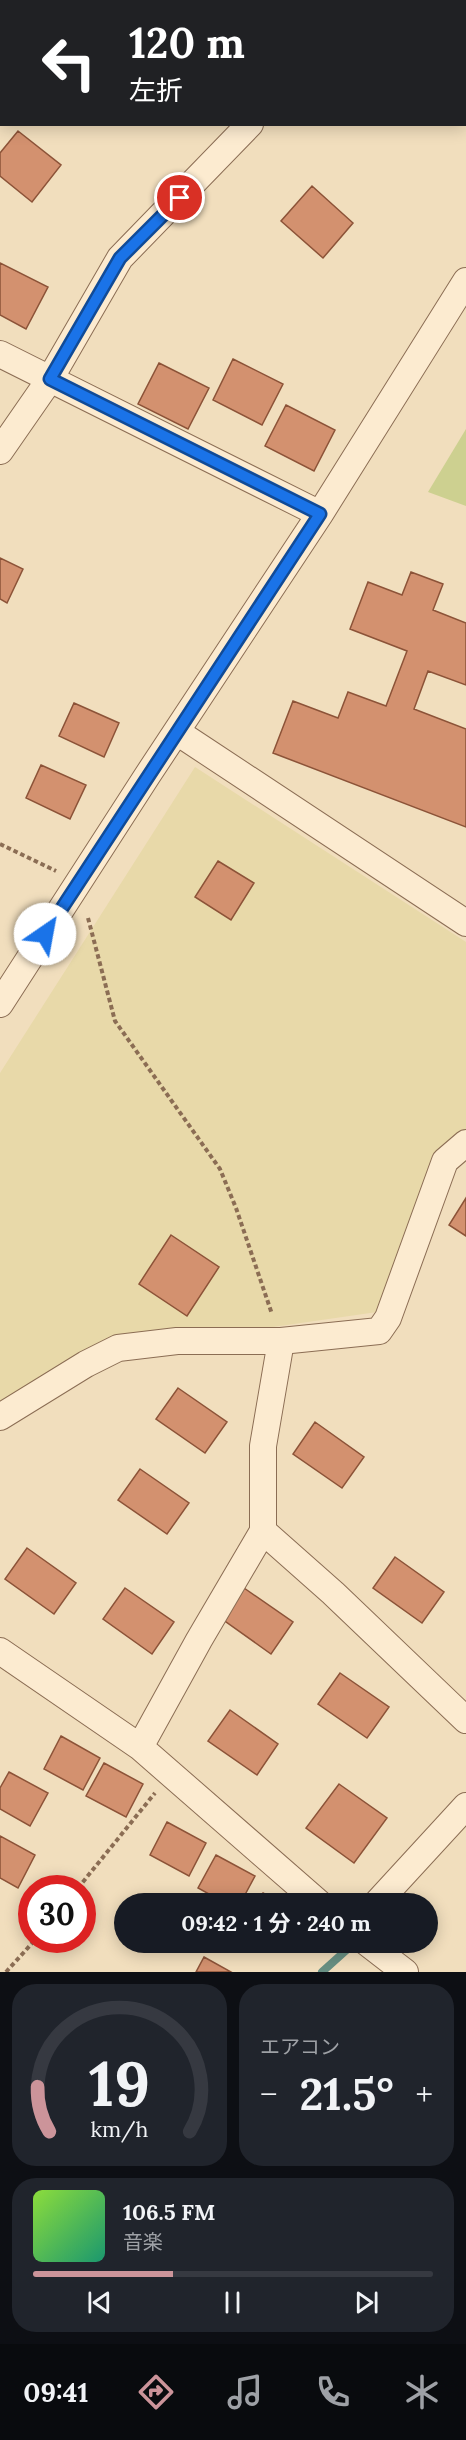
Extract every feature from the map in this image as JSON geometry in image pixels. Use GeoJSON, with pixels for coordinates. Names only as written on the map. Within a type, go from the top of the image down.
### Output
{"type":"FeatureCollection","features":[{"type":"Feature","properties":{"kind":"street"},"geometry":{"type":"LineString","coordinates":[[0,451],[50,379],[120,258],[248,126]]}},
{"type":"Feature","properties":{"kind":"street"},"geometry":{"type":"LineString","coordinates":[[0,1004],[320,514],[466,281]]}},
{"type":"Feature","properties":{"kind":"street"},"geometry":{"type":"LineString","coordinates":[[0,354],[320,514]]}},
{"type":"Feature","properties":{"kind":"street"},"geometry":{"type":"LineString","coordinates":[[177,732],[466,923]]}},
{"type":"Feature","properties":{"kind":"street"},"geometry":{"type":"LineString","coordinates":[[0,1417],[76,1370],[118,1348],[177,1341],[281,1341],[379,1331],[388,1318],[445,1161],[466,1143]]}},
{"type":"Feature","properties":{"kind":"street"},"geometry":{"type":"LineString","coordinates":[[140,1747],[263,1531],[263,1446],[281,1341]]}},
{"type":"Feature","properties":{"kind":"street"},"geometry":{"type":"LineString","coordinates":[[263,1531],[333,1593],[466,1720]]}},
{"type":"Feature","properties":{"kind":"street"},"geometry":{"type":"LineString","coordinates":[[0,1651],[140,1747],[308,1893]]}},
{"type":"Feature","properties":{"kind":"street"},"geometry":{"type":"LineString","coordinates":[[386,1893],[466,1806]]}},
{"type":"Feature","properties":{"kind":"street"},"geometry":{"type":"LineString","coordinates":[[380,1953],[405,1972]]}},
{"type":"Feature","properties":{"kind":"path"},"geometry":{"type":"LineString","coordinates":[[0,844],[79,883],[115,1021],[220,1169],[236,1208],[281,1341]]}},
{"type":"Feature","properties":{"kind":"path"},"geometry":{"type":"LineString","coordinates":[[88,1875],[171,1772]]}},
{"type":"Feature","properties":{"kind":"path"},"geometry":{"type":"LineString","coordinates":[[6,1972],[23,1953]]}},
{"type":"Feature","properties":{"kind":"shaded area"},"geometry":{"type":"Polygon","coordinates":[[[195,767],[466,942],[466,1142],[384,1311],[177,1341],[101,1357],[0,1431],[0,1073],[195,767]]]}},
{"type":"Feature","properties":{"kind":"green space"},"geometry":{"type":"Polygon","coordinates":[[[466,429],[466,506],[428,492],[466,429]]]}},
{"type":"Feature","properties":{"kind":"building"},"geometry":{"type":"Polygon","coordinates":[[[18,131],[61,165],[32,202],[0,176],[0,153],[18,131]]]}},
{"type":"Feature","properties":{"kind":"building"},"geometry":{"type":"Polygon","coordinates":[[[312,186],[353,223],[323,258],[281,221],[312,186]]]}},
{"type":"Feature","properties":{"kind":"building"},"geometry":{"type":"Polygon","coordinates":[[[0,263],[48,287],[26,329],[0,315],[0,263]]]}},
{"type":"Feature","properties":{"kind":"building"},"geometry":{"type":"Polygon","coordinates":[[[233,359],[283,384],[262,425],[213,400],[233,359]]]}},
{"type":"Feature","properties":{"kind":"building"},"geometry":{"type":"Polygon","coordinates":[[[159,363],[209,388],[188,429],[138,404],[159,363]]]}},
{"type":"Feature","properties":{"kind":"building"},"geometry":{"type":"Polygon","coordinates":[[[286,405],[335,430],[314,471],[265,446],[286,405]]]}},
{"type":"Feature","properties":{"kind":"building"},"geometry":{"type":"Polygon","coordinates":[[[0,558],[23,569],[7,603],[0,599],[0,558]]]}},
{"type":"Feature","properties":{"kind":"building"},"geometry":{"type":"Polygon","coordinates":[[[411,572],[443,584],[433,610],[466,623],[466,685],[428,671],[414,709],[466,729],[466,827],[273,753],[293,701],[338,718],[348,692],[386,706],[407,651],[350,629],[368,582],[402,595],[411,572]]]}},
{"type":"Feature","properties":{"kind":"building"},"geometry":{"type":"Polygon","coordinates":[[[74,703],[119,723],[104,757],[59,736],[74,703]]]}},
{"type":"Feature","properties":{"kind":"building"},"geometry":{"type":"Polygon","coordinates":[[[41,765],[86,785],[70,819],[26,798],[41,765]]]}},
{"type":"Feature","properties":{"kind":"building"},"geometry":{"type":"Polygon","coordinates":[[[218,861],[254,883],[231,920],[195,897],[218,861]]]}},
{"type":"Feature","properties":{"kind":"building"},"geometry":{"type":"Polygon","coordinates":[[[466,1198],[466,1236],[449,1225],[466,1198]]]}},
{"type":"Feature","properties":{"kind":"building"},"geometry":{"type":"Polygon","coordinates":[[[171,1235],[219,1267],[187,1316],[139,1284],[171,1235]]]}},
{"type":"Feature","properties":{"kind":"building"},"geometry":{"type":"Polygon","coordinates":[[[178,1388],[227,1422],[205,1453],[156,1419],[178,1388]]]}},
{"type":"Feature","properties":{"kind":"building"},"geometry":{"type":"Polygon","coordinates":[[[315,1422],[364,1457],[342,1488],[293,1454],[315,1422]]]}},
{"type":"Feature","properties":{"kind":"building"},"geometry":{"type":"Polygon","coordinates":[[[140,1469],[189,1503],[167,1534],[118,1500],[140,1469]]]}},
{"type":"Feature","properties":{"kind":"building"},"geometry":{"type":"Polygon","coordinates":[[[27,1548],[76,1583],[54,1614],[5,1579],[27,1548]]]}},
{"type":"Feature","properties":{"kind":"building"},"geometry":{"type":"Polygon","coordinates":[[[395,1557],[444,1592],[422,1623],[373,1588],[395,1557]]]}},
{"type":"Feature","properties":{"kind":"building"},"geometry":{"type":"Polygon","coordinates":[[[125,1588],[174,1622],[152,1654],[103,1619],[125,1588]]]}},
{"type":"Feature","properties":{"kind":"building"},"geometry":{"type":"Polygon","coordinates":[[[244,1588],[293,1622],[271,1654],[222,1619],[244,1588]]]}},
{"type":"Feature","properties":{"kind":"building"},"geometry":{"type":"Polygon","coordinates":[[[340,1673],[389,1707],[367,1738],[318,1704],[340,1673]]]}},
{"type":"Feature","properties":{"kind":"building"},"geometry":{"type":"Polygon","coordinates":[[[230,1710],[278,1744],[257,1775],[208,1741],[230,1710]]]}},
{"type":"Feature","properties":{"kind":"building"},"geometry":{"type":"Polygon","coordinates":[[[61,1736],[100,1758],[83,1790],[44,1769],[61,1736]]]}},
{"type":"Feature","properties":{"kind":"building"},"geometry":{"type":"Polygon","coordinates":[[[104,1763],[143,1784],[126,1817],[86,1796],[104,1763]]]}},
{"type":"Feature","properties":{"kind":"building"},"geometry":{"type":"Polygon","coordinates":[[[9,1772],[48,1793],[30,1826],[0,1809],[0,1788],[9,1772]]]}},
{"type":"Feature","properties":{"kind":"building"},"geometry":{"type":"Polygon","coordinates":[[[339,1784],[387,1818],[354,1863],[306,1828],[339,1784]]]}},
{"type":"Feature","properties":{"kind":"building"},"geometry":{"type":"Polygon","coordinates":[[[167,1822],[206,1843],[189,1876],[150,1855],[167,1822]]]}},
{"type":"Feature","properties":{"kind":"building"},"geometry":{"type":"Polygon","coordinates":[[[0,1836],[35,1855],[25,1875],[18,1875],[18,1888],[0,1878],[0,1836]]]}},
{"type":"Feature","properties":{"kind":"building"},"geometry":{"type":"Polygon","coordinates":[[[216,1855],[255,1876],[246,1893],[207,1893],[198,1888],[216,1855]]]}},
{"type":"Feature","properties":{"kind":"building"},"geometry":{"type":"Polygon","coordinates":[[[204,1957],[231,1972],[196,1972],[204,1957]]]}},
{"type":"Feature","properties":{"kind":"waterway"},"geometry":{"type":"LineString","coordinates":[[322,1972],[343,1953]]}},
{"type":"Feature","properties":{"kind":"route"},"geometry":{"type":"LineString","coordinates":[[45,934],[320,514],[50,379],[120,258],[180,198]]}}]}
